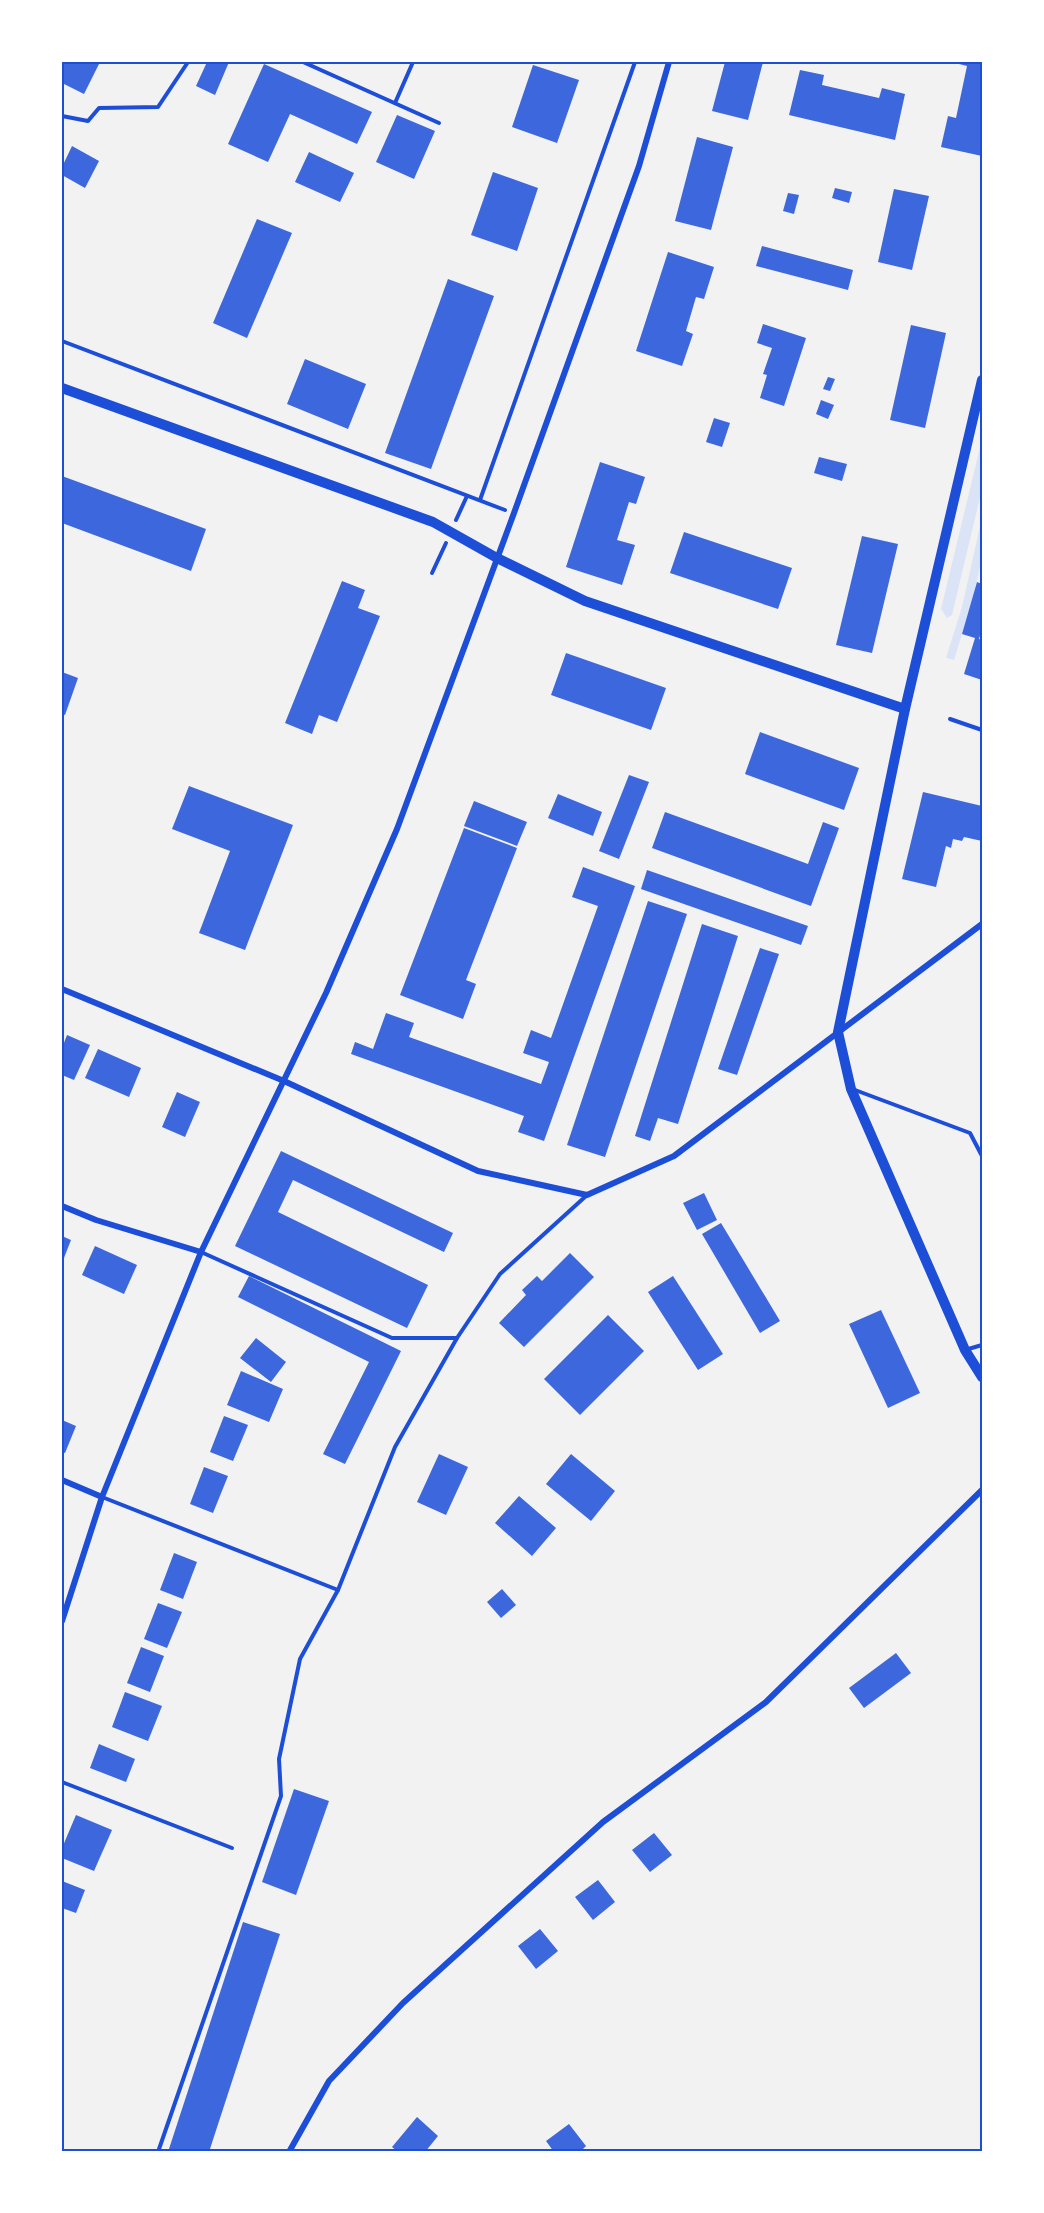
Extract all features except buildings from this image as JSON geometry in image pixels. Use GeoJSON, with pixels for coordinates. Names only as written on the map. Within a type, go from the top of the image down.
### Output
{"type":"FeatureCollection","features":[{"type":"Feature","properties":{"kind":"main road"},"geometry":{"type":"LineString","coordinates":[[982,380],[905,708],[837,1032],[851,1089],[965,1350],[982,1377]]}},
{"type":"Feature","properties":{"kind":"main road"},"geometry":{"type":"LineString","coordinates":[[62,388],[433,522],[497,558],[585,602],[905,708]]}},
{"type":"Feature","properties":{"kind":"street"},"geometry":{"type":"LineString","coordinates":[[62,1621],[102,1497],[201,1252],[326,993],[397,829],[639,166],[669,62]]}},
{"type":"Feature","properties":{"kind":"street"},"geometry":{"type":"LineString","coordinates":[[62,989],[284,1081],[478,1171],[587,1195],[674,1156],[982,924]]}},
{"type":"Feature","properties":{"kind":"street"},"geometry":{"type":"LineString","coordinates":[[62,1206],[96,1220],[201,1252]]}},
{"type":"Feature","properties":{"kind":"street"},"geometry":{"type":"LineString","coordinates":[[62,1480],[102,1497]]}},
{"type":"Feature","properties":{"kind":"street"},"geometry":{"type":"LineString","coordinates":[[289,2151],[329,2081],[403,2003],[603,1822],[766,1702],[982,1490]]}},
{"type":"Feature","properties":{"kind":"lane"},"geometry":{"type":"LineString","coordinates":[[62,116],[88,121],[99,108],[159,107],[188,62]]}},
{"type":"Feature","properties":{"kind":"lane"},"geometry":{"type":"LineString","coordinates":[[303,62],[439,123]]}},
{"type":"Feature","properties":{"kind":"lane"},"geometry":{"type":"LineString","coordinates":[[396,103],[413,62]]}},
{"type":"Feature","properties":{"kind":"lane"},"geometry":{"type":"LineString","coordinates":[[950,719],[982,730]]}},
{"type":"Feature","properties":{"kind":"lane"},"geometry":{"type":"LineString","coordinates":[[851,1089],[970,1133],[982,1156]]}},
{"type":"Feature","properties":{"kind":"lane"},"geometry":{"type":"LineString","coordinates":[[158,2151],[281,1796],[279,1759],[300,1659],[338,1590],[395,1447],[457,1338],[500,1274],[587,1195]]}},
{"type":"Feature","properties":{"kind":"lane"},"geometry":{"type":"LineString","coordinates":[[201,1252],[392,1338],[457,1338]]}},
{"type":"Feature","properties":{"kind":"lane"},"geometry":{"type":"LineString","coordinates":[[965,1350],[982,1345]]}},
{"type":"Feature","properties":{"kind":"lane"},"geometry":{"type":"LineString","coordinates":[[102,1497],[338,1590]]}},
{"type":"Feature","properties":{"kind":"lane"},"geometry":{"type":"LineString","coordinates":[[62,1782],[232,1848]]}},
{"type":"Feature","properties":{"kind":"path"},"geometry":{"type":"LineString","coordinates":[[480,500],[635,62]]}},
{"type":"Feature","properties":{"kind":"path"},"geometry":{"type":"LineString","coordinates":[[62,340],[514,513]]}},
{"type":"Feature","properties":{"kind":"shaded area"},"geometry":{"type":"Polygon","coordinates":[[[982,439],[982,489],[952,615],[947,618],[941,609],[982,439]]]}},
{"type":"Feature","properties":{"kind":"shaded area"},"geometry":{"type":"Polygon","coordinates":[[[982,517],[982,558],[972,602],[954,660],[946,658],[962,607],[982,517]]]}}]}
